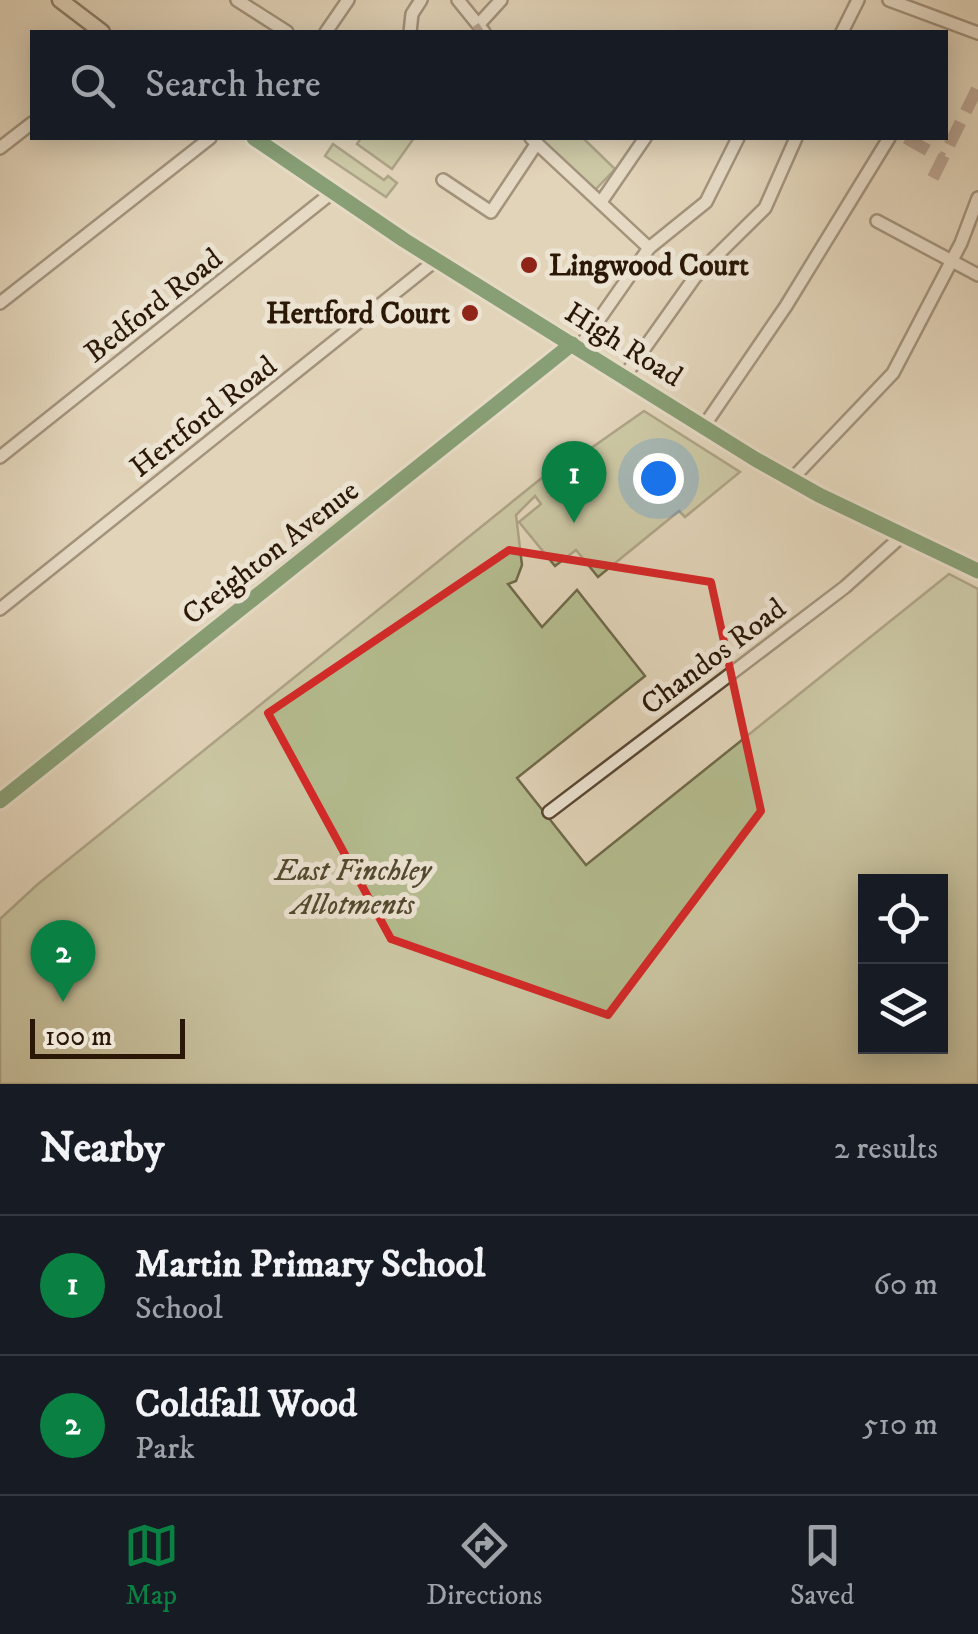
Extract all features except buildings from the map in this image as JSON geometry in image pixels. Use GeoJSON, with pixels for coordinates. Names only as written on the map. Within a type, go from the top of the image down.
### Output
{"type":"FeatureCollection","features":[{"type":"Feature","properties":{"kind":"main road"},"geometry":{"type":"LineString","coordinates":[[60,0],[99,30]]}},
{"type":"Feature","properties":{"kind":"main road","name":"High Road"},"geometry":{"type":"LineString","coordinates":[[257,140],[436,260],[791,480],[978,571]]}},
{"type":"Feature","properties":{"kind":"street"},"geometry":{"type":"LineString","coordinates":[[76,14],[88,0]]}},
{"type":"Feature","properties":{"kind":"street"},"geometry":{"type":"LineString","coordinates":[[237,0],[284,30]]}},
{"type":"Feature","properties":{"kind":"street"},"geometry":{"type":"LineString","coordinates":[[327,30],[348,0]]}},
{"type":"Feature","properties":{"kind":"street"},"geometry":{"type":"LineString","coordinates":[[410,30],[412,14],[421,0]]}},
{"type":"Feature","properties":{"kind":"street"},"geometry":{"type":"LineString","coordinates":[[458,0],[481,28],[500,0]]}},
{"type":"Feature","properties":{"kind":"street"},"geometry":{"type":"LineString","coordinates":[[843,30],[858,0]]}},
{"type":"Feature","properties":{"kind":"street"},"geometry":{"type":"LineString","coordinates":[[889,0],[946,28],[978,34]]}},
{"type":"Feature","properties":{"kind":"street"},"geometry":{"type":"LineString","coordinates":[[0,148],[30,125]]}},
{"type":"Feature","properties":{"kind":"street"},"geometry":{"type":"LineString","coordinates":[[0,302],[207,140]]}},
{"type":"Feature","properties":{"kind":"street"},"geometry":{"type":"LineString","coordinates":[[443,180],[491,212],[534,140],[650,248]]}},
{"type":"Feature","properties":{"kind":"street"},"geometry":{"type":"LineString","coordinates":[[601,202],[644,140]]}},
{"type":"Feature","properties":{"kind":"street","name":"Creighton Avenue"},"geometry":{"type":"LineString","coordinates":[[0,800],[576,346],[650,248],[706,202],[737,140]]}},
{"type":"Feature","properties":{"kind":"street"},"geometry":{"type":"LineString","coordinates":[[624,377],[695,277],[765,208],[795,140]]}},
{"type":"Feature","properties":{"kind":"street"},"geometry":{"type":"LineString","coordinates":[[704,426],[786,306],[888,140]]}},
{"type":"Feature","properties":{"kind":"street","name":"Bedford Road"},"geometry":{"type":"LineString","coordinates":[[0,456],[334,191]]}},
{"type":"Feature","properties":{"kind":"street"},"geometry":{"type":"LineString","coordinates":[[791,480],[804,461],[849,422],[892,373],[961,242],[978,198]]}},
{"type":"Feature","properties":{"kind":"street"},"geometry":{"type":"LineString","coordinates":[[877,220],[978,275]]}},
{"type":"Feature","properties":{"kind":"street","name":"Hertford Road"},"geometry":{"type":"LineString","coordinates":[[0,610],[436,260]]}},
{"type":"Feature","properties":{"kind":"street","name":"Chandos Road"},"geometry":{"type":"LineString","coordinates":[[549,812],[845,587],[904,534]]}},
{"type":"Feature","properties":{"kind":"highlighted area"},"geometry":{"type":"Polygon","coordinates":[[[509,550],[711,582],[761,811],[608,1015],[391,939],[268,713],[509,550]]]}},
{"type":"Feature","properties":{"kind":"green space"},"geometry":{"type":"Polygon","coordinates":[[[360,140],[413,140],[392,169],[357,144],[360,140]]]}},
{"type":"Feature","properties":{"kind":"green space"},"geometry":{"type":"Polygon","coordinates":[[[542,140],[585,140],[615,169],[595,190],[542,140]]]}},
{"type":"Feature","properties":{"kind":"green space"},"geometry":{"type":"Polygon","coordinates":[[[333,144],[384,180],[388,176],[397,183],[386,197],[325,156],[333,144]]]}},
{"type":"Feature","properties":{"kind":"green space","name":"East Finchley Allotments"},"geometry":{"type":"Polygon","coordinates":[[[644,411],[740,472],[685,517],[679,511],[598,577],[576,550],[555,566],[519,522],[541,504],[535,496],[516,515],[522,565],[516,581],[508,584],[542,627],[577,590],[645,676],[517,778],[586,865],[949,574],[978,589],[978,1084],[0,1084],[0,919],[38,884],[579,448],[584,453],[644,411]]]}},
{"type":"Feature","properties":{"kind":"marked path"},"geometry":{"type":"LineString","coordinates":[[933,178],[978,87]]}},
{"type":"Feature","properties":{"kind":"marked path"},"geometry":{"type":"LineString","coordinates":[[910,140],[943,159]]}},
{"type":"Feature","properties":{"kind":"cycle path"},"geometry":{"type":"LineString","coordinates":[[257,140],[404,240],[755,459],[819,495],[978,571]]}},
{"type":"Feature","properties":{"kind":"cycle path"},"geometry":{"type":"LineString","coordinates":[[0,801],[572,344]]}},
{"type":"Feature","properties":{"kind":"place","name":"Lingwood Court"},"geometry":{"type":"Point","coordinates":[529,265]}},
{"type":"Feature","properties":{"kind":"place","name":"Hertford Court"},"geometry":{"type":"Point","coordinates":[470,313]}},
{"type":"Feature","properties":{"kind":"place","name":"Martin Primary School"},"geometry":{"type":"Point","coordinates":[574,523]}},
{"type":"Feature","properties":{"kind":"place","name":"Coldfall Wood"},"geometry":{"type":"Point","coordinates":[63,1002]}}]}
